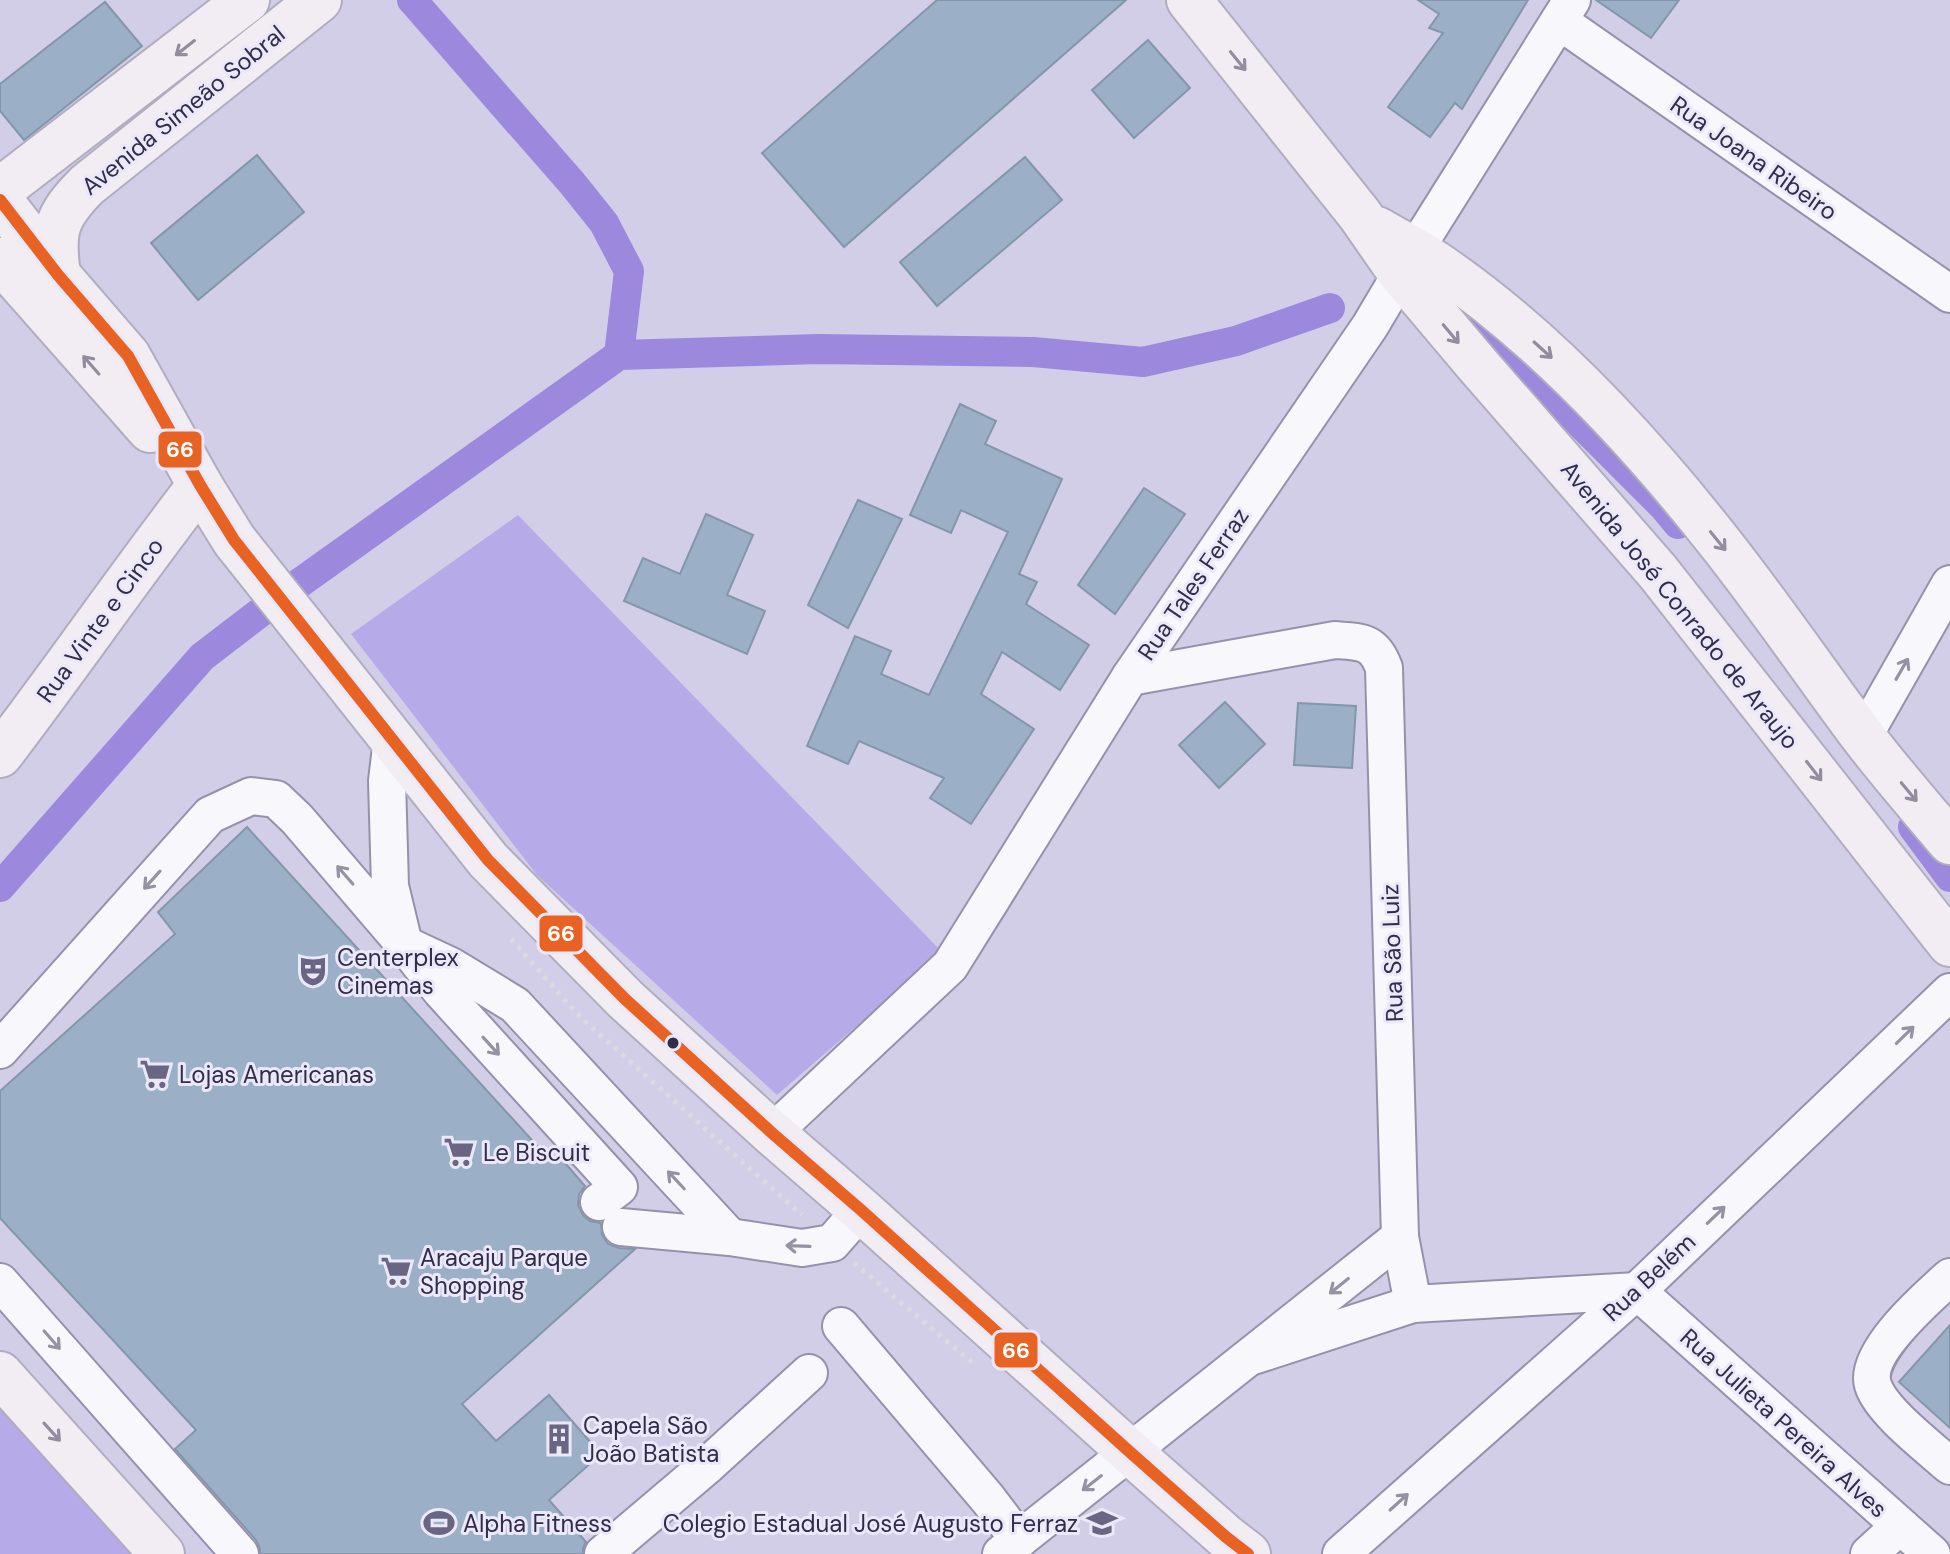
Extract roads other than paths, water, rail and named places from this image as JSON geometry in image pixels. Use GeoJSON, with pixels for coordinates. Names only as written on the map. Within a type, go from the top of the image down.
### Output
{"type":"FeatureCollection","features":[{"type":"Feature","properties":{"kind":"main road","name":"Avenida Simeão Sobral"},"geometry":{"type":"LineString","coordinates":[[0,190],[247,0]]}},
{"type":"Feature","properties":{"kind":"main road"},"geometry":{"type":"LineString","coordinates":[[234,68],[247,46],[299,0]]}},
{"type":"Feature","properties":{"kind":"main road","name":"Avenida Simeão Sobral"},"geometry":{"type":"LineString","coordinates":[[58,275],[54,245],[60,219],[75,197],[319,0]]}},
{"type":"Feature","properties":{"kind":"main road"},"geometry":{"type":"LineString","coordinates":[[1189,0],[1367,224],[1408,262],[1475,292],[1574,377],[1641,447],[1724,547],[1863,737],[1950,842]]}},
{"type":"Feature","properties":{"kind":"main road"},"geometry":{"type":"LineString","coordinates":[[0,200],[58,275],[128,356],[234,540],[488,860],[625,999],[1131,1453],[1248,1554]]}},
{"type":"Feature","properties":{"kind":"main road"},"geometry":{"type":"LineString","coordinates":[[0,260],[200,485]]}},
{"type":"Feature","properties":{"kind":"main road","name":"Avenida José Conrado de Araujo"},"geometry":{"type":"LineString","coordinates":[[1408,262],[1476,363],[1658,572],[1950,944]]}},
{"type":"Feature","properties":{"kind":"main road","name":"Rua Vinte e Cinco"},"geometry":{"type":"LineString","coordinates":[[0,755],[200,485]]}},
{"type":"Feature","properties":{"kind":"main road"},"geometry":{"type":"LineString","coordinates":[[0,1374],[162,1554]]}},
{"type":"Feature","properties":{"kind":"street","name":"Rua Tales Ferraz"},"geometry":{"type":"LineString","coordinates":[[772,1133],[950,966],[1130,677],[1370,326],[1566,11]]}},
{"type":"Feature","properties":{"kind":"street","name":"Rua Joana Ribeiro"},"geometry":{"type":"LineString","coordinates":[[1566,11],[1950,294]]}},
{"type":"Feature","properties":{"kind":"street"},"geometry":{"type":"LineString","coordinates":[[1863,737],[1950,584]]}},
{"type":"Feature","properties":{"kind":"street","name":"Rua São Luiz"},"geometry":{"type":"LineString","coordinates":[[1130,677],[1335,640],[1369,645],[1379,655],[1384,668],[1400,1237],[1413,1304]]}},
{"type":"Feature","properties":{"kind":"street"},"geometry":{"type":"LineString","coordinates":[[392,739],[387,781],[390,886],[404,944]]}},
{"type":"Feature","properties":{"kind":"street"},"geometry":{"type":"LineString","coordinates":[[0,1050],[210,815],[251,796],[276,799],[297,819],[462,1015],[619,1187],[610,1214],[802,1248],[832,1243],[861,1210]]}},
{"type":"Feature","properties":{"kind":"street"},"geometry":{"type":"LineString","coordinates":[[404,944],[451,966],[515,1005],[730,1237]]}},
{"type":"Feature","properties":{"kind":"street"},"geometry":{"type":"LineString","coordinates":[[462,1015],[473,1000],[491,990]]}},
{"type":"Feature","properties":{"kind":"street","name":"Rua Belém"},"geometry":{"type":"LineString","coordinates":[[1341,1554],[1637,1291],[1950,992]]}},
{"type":"Feature","properties":{"kind":"street"},"geometry":{"type":"LineString","coordinates":[[572,1136],[607,1105]]}},
{"type":"Feature","properties":{"kind":"street"},"geometry":{"type":"LineString","coordinates":[[841,1326],[988,1499],[1010,1547],[1400,1237]]}},
{"type":"Feature","properties":{"kind":"street"},"geometry":{"type":"LineString","coordinates":[[1950,1277],[1908,1315],[1884,1347],[1876,1358],[1872,1383],[1884,1405],[1950,1466]]}},
{"type":"Feature","properties":{"kind":"street"},"geometry":{"type":"LineString","coordinates":[[2,1283],[240,1554]]}},
{"type":"Feature","properties":{"kind":"street"},"geometry":{"type":"LineString","coordinates":[[1250,1357],[1413,1304],[1637,1291]]}},
{"type":"Feature","properties":{"kind":"street","name":"Rua Julieta Pereira Alves"},"geometry":{"type":"LineString","coordinates":[[1637,1291],[1932,1554]]}},
{"type":"Feature","properties":{"kind":"street"},"geometry":{"type":"LineString","coordinates":[[603,1554],[708,1465],[809,1373]]}},
{"type":"Feature","properties":{"kind":"street"},"geometry":{"type":"LineString","coordinates":[[1869,1554],[1900,1526]]}},
{"type":"Feature","properties":{"kind":"waterway"},"geometry":{"type":"LineString","coordinates":[[412,0],[604,223],[629,271],[619,355]]}},
{"type":"Feature","properties":{"kind":"waterway"},"geometry":{"type":"LineString","coordinates":[[0,887],[202,657],[287,592],[619,355],[819,349],[1033,352],[1143,362],[1236,341],[1330,308]]}},
{"type":"Feature","properties":{"kind":"waterway"},"geometry":{"type":"LineString","coordinates":[[1483,326],[1678,524]]}},
{"type":"Feature","properties":{"kind":"waterway"},"geometry":{"type":"LineString","coordinates":[[1913,827],[1950,877]]}},
{"type":"Feature","properties":{"kind":"place","name":"Centerplex Cinemas"},"geometry":{"type":"Point","coordinates":[313,971]}},
{"type":"Feature","properties":{"kind":"place","name":"Lojas Americanas"},"geometry":{"type":"Point","coordinates":[155,1074]}},
{"type":"Feature","properties":{"kind":"place","name":"Le Biscuit"},"geometry":{"type":"Point","coordinates":[459,1152]}},
{"type":"Feature","properties":{"kind":"place","name":"Aracaju Parque Shopping"},"geometry":{"type":"Point","coordinates":[396,1271]}},
{"type":"Feature","properties":{"kind":"place","name":"Capela São João Batista"},"geometry":{"type":"Point","coordinates":[559,1439]}},
{"type":"Feature","properties":{"kind":"place","name":"Alpha Fitness"},"geometry":{"type":"Point","coordinates":[439,1523]}},
{"type":"Feature","properties":{"kind":"place","name":"Colegio Estadual José Augusto Ferraz"},"geometry":{"type":"Point","coordinates":[1102,1523]}}]}
